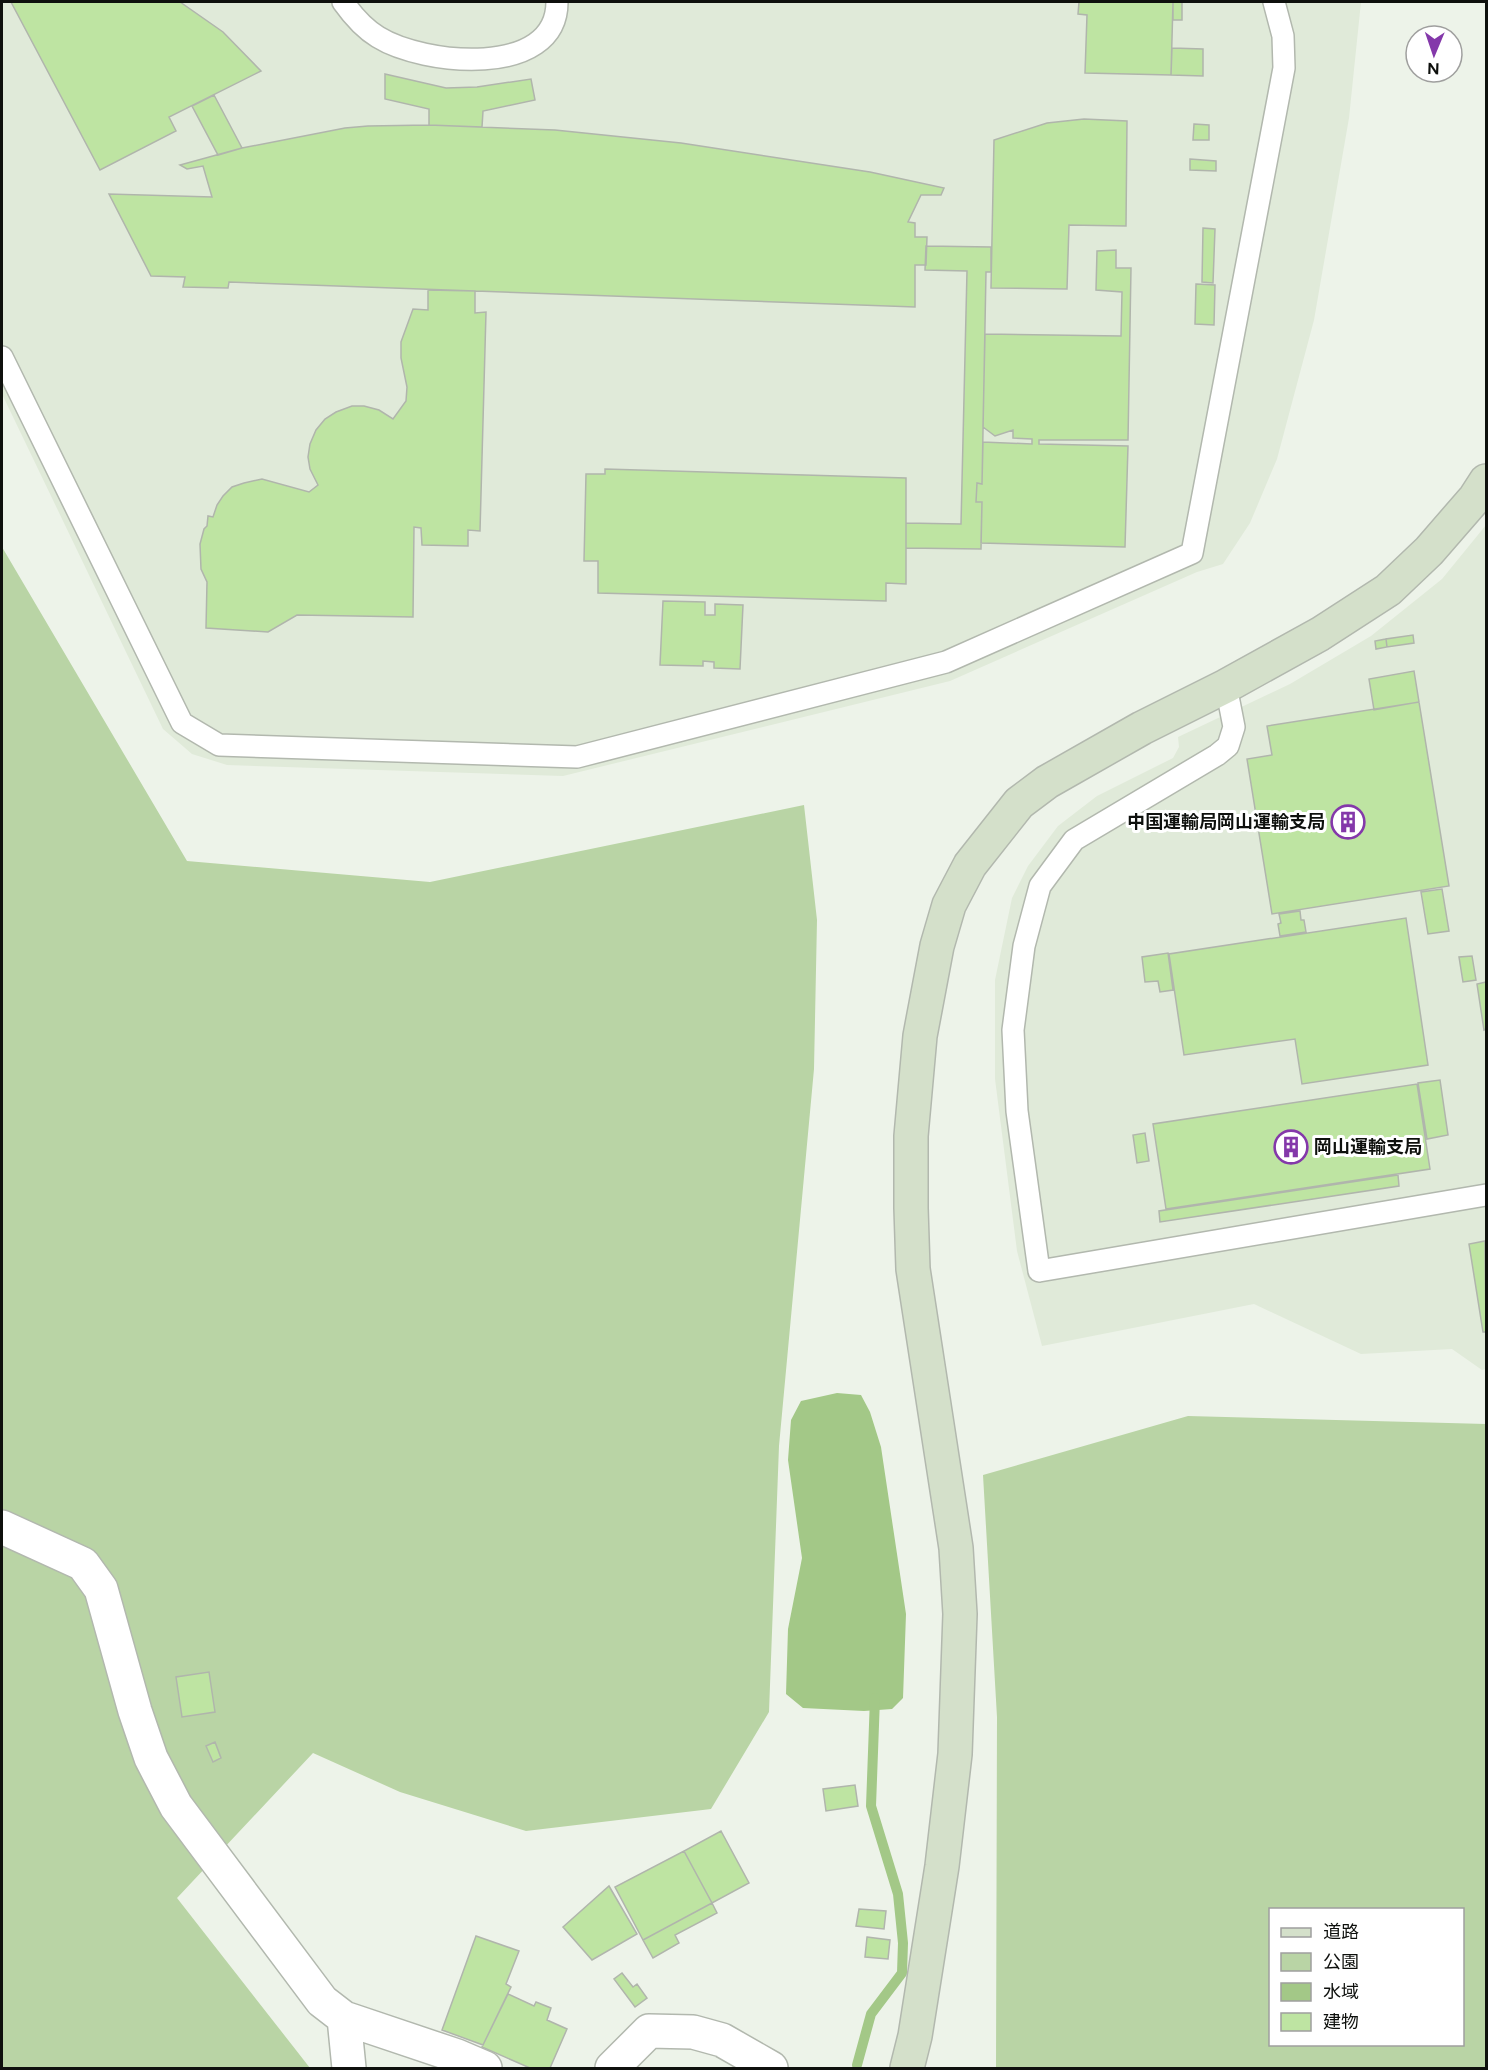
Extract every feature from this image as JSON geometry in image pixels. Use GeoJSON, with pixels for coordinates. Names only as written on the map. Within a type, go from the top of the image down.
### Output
{"type":"FeatureCollection","features":[{"type":"Feature","properties":{"kind":"street"},"geometry":{"type":"LineString","coordinates":[[907,2068],[915,2036],[942,1866],[954,1754],[960,1614],[956,1548],[913,1269],[911,1208],[914,1090],[920,1036],[937,946],[949,905],[970,865],[1019,803],[1047,782],[1142,728],[1226,686],[1320,634],[1388,590],[1483,495]]}},
{"type":"Feature","properties":{"kind":"street"},"geometry":{"type":"LineString","coordinates":[[2,1527],[84,1564],[101,1589],[135,1711],[151,1758],[176,1806],[322,2001],[344,2018],[457,2056],[485,2068]]}},
{"type":"Feature","properties":{"kind":"street"},"geometry":{"type":"LineString","coordinates":[[344,2018],[350,2068]]}},
{"type":"Feature","properties":{"kind":"street"},"geometry":{"type":"LineString","coordinates":[[612,2068],[649,2031],[693,2032],[722,2040],[771,2068]]}},
{"type":"Feature","properties":{"kind":"lane"},"geometry":{"type":"LineString","coordinates":[[343,2],[355,20],[379,38],[406,50],[456,59],[500,56],[525,50],[538,43],[548,33],[556,19],[557,2]]}},
{"type":"Feature","properties":{"kind":"lane"},"geometry":{"type":"LineString","coordinates":[[2,357],[182,723],[219,745],[577,757],[946,662],[1192,553],[1284,68],[1283,36],[1274,2]]}},
{"type":"Feature","properties":{"kind":"lane"},"geometry":{"type":"LineString","coordinates":[[1226,686],[1234,727],[1228,746],[1074,840],[1040,886],[1024,946],[1013,1030],[1017,1111],[1039,1271],[1486,1195]]}},
{"type":"Feature","properties":{"kind":"shaded area"},"geometry":{"type":"Polygon","coordinates":[[[2,2],[1361,2],[1349,118],[1314,320],[1277,459],[1250,523],[1223,564],[1197,572],[950,681],[563,776],[227,765],[192,754],[163,729],[2,394],[2,2]]]}},
{"type":"Feature","properties":{"kind":"shaded area"},"geometry":{"type":"Polygon","coordinates":[[[1486,525],[1486,1369],[1482,1370],[1452,1349],[1361,1354],[1254,1304],[1042,1346],[1017,1251],[995,1079],[995,980],[1012,898],[1028,866],[1058,826],[1097,796],[1173,758],[1179,747],[1178,737],[1290,684],[1371,636],[1442,579],[1486,525]]]}},
{"type":"Feature","properties":{"kind":"green space"},"geometry":{"type":"Polygon","coordinates":[[[2,547],[187,861],[430,882],[804,805],[817,920],[814,1069],[779,1446],[769,1712],[711,1809],[526,1831],[400,1792],[313,1753],[177,1898],[310,2068],[2,2068],[2,547]]]}},
{"type":"Feature","properties":{"kind":"green space"},"geometry":{"type":"Polygon","coordinates":[[[1188,1416],[1486,1424],[1486,2068],[996,2068],[997,1717],[983,1475],[1188,1416]]]}},
{"type":"Feature","properties":{"kind":"water"},"geometry":{"type":"Polygon","coordinates":[[[837,1393],[861,1395],[870,1412],[881,1447],[906,1614],[903,1698],[892,1709],[864,1711],[803,1708],[786,1694],[788,1629],[802,1558],[788,1460],[791,1420],[801,1401],[837,1393]]]}},
{"type":"Feature","properties":{"kind":"building"},"geometry":{"type":"Polygon","coordinates":[[[11,2],[180,2],[223,32],[261,71],[169,117],[176,131],[100,170],[11,2]]]}},
{"type":"Feature","properties":{"kind":"building"},"geometry":{"type":"Polygon","coordinates":[[[1079,2],[1173,2],[1171,75],[1085,73],[1087,15],[1078,14],[1079,2]]]}},
{"type":"Feature","properties":{"kind":"building"},"geometry":{"type":"Polygon","coordinates":[[[1173,2],[1182,2],[1182,20],[1173,20],[1173,2]]]}},
{"type":"Feature","properties":{"kind":"building"},"geometry":{"type":"Polygon","coordinates":[[[1172,48],[1203,49],[1203,76],[1171,75],[1172,48]]]}},
{"type":"Feature","properties":{"kind":"building"},"geometry":{"type":"Polygon","coordinates":[[[385,74],[446,88],[477,87],[531,79],[535,100],[483,111],[482,127],[429,125],[429,109],[385,99],[385,74]]]}},
{"type":"Feature","properties":{"kind":"building"},"geometry":{"type":"Polygon","coordinates":[[[214,95],[242,148],[218,155],[192,106],[214,95]]]}},
{"type":"Feature","properties":{"kind":"building"},"geometry":{"type":"Polygon","coordinates":[[[1084,119],[1127,121],[1126,226],[1069,225],[1067,289],[991,288],[994,140],[1047,123],[1084,119]]]}},
{"type":"Feature","properties":{"kind":"building"},"geometry":{"type":"Polygon","coordinates":[[[1194,124],[1209,125],[1209,140],[1193,140],[1194,124]]]}},
{"type":"Feature","properties":{"kind":"building"},"geometry":{"type":"Polygon","coordinates":[[[429,125],[555,130],[681,143],[870,172],[944,188],[941,195],[921,195],[908,222],[915,223],[915,237],[927,237],[926,265],[915,265],[915,307],[229,282],[228,288],[183,287],[185,277],[151,276],[109,194],[212,197],[203,166],[187,169],[180,165],[242,148],[345,128],[429,125]]]}},
{"type":"Feature","properties":{"kind":"building"},"geometry":{"type":"Polygon","coordinates":[[[1190,159],[1216,161],[1216,171],[1190,170],[1190,159]]]}},
{"type":"Feature","properties":{"kind":"building"},"geometry":{"type":"Polygon","coordinates":[[[1203,228],[1215,229],[1213,283],[1202,282],[1203,228]]]}},
{"type":"Feature","properties":{"kind":"building"},"geometry":{"type":"Polygon","coordinates":[[[926,246],[991,247],[991,272],[986,272],[982,484],[977,483],[976,502],[982,502],[981,549],[906,548],[906,523],[961,524],[967,271],[925,270],[926,246]]]}},
{"type":"Feature","properties":{"kind":"building"},"geometry":{"type":"Polygon","coordinates":[[[1116,250],[1116,268],[1131,268],[1128,440],[1039,440],[1039,444],[1128,446],[1125,547],[981,543],[982,502],[976,502],[977,483],[982,484],[983,442],[1032,444],[1032,439],[1013,438],[1013,430],[995,436],[983,427],[985,334],[1121,336],[1122,292],[1096,290],[1097,251],[1116,250]]]}},
{"type":"Feature","properties":{"kind":"building"},"geometry":{"type":"Polygon","coordinates":[[[1196,284],[1215,285],[1214,325],[1195,324],[1196,284]]]}},
{"type":"Feature","properties":{"kind":"building"},"geometry":{"type":"Polygon","coordinates":[[[428,290],[475,291],[475,313],[486,312],[480,531],[468,530],[468,546],[422,545],[421,528],[414,527],[413,617],[297,615],[268,632],[206,628],[207,582],[201,569],[200,544],[208,516],[213,517],[217,505],[232,487],[244,483],[262,479],[309,492],[318,485],[310,469],[308,457],[310,444],[316,430],[325,419],[336,412],[352,406],[364,406],[379,410],[393,419],[406,401],[407,387],[401,358],[401,342],[413,309],[428,310],[428,290]]]}},
{"type":"Feature","properties":{"kind":"building"},"geometry":{"type":"Polygon","coordinates":[[[605,469],[906,478],[906,584],[886,583],[886,601],[598,593],[598,561],[584,561],[586,474],[605,474],[605,469]]]}},
{"type":"Feature","properties":{"kind":"building"},"geometry":{"type":"Polygon","coordinates":[[[663,601],[705,602],[705,615],[715,615],[715,604],[743,605],[740,669],[714,668],[714,662],[703,661],[703,666],[660,665],[663,601]]]}},
{"type":"Feature","properties":{"kind":"building"},"geometry":{"type":"Polygon","coordinates":[[[1413,635],[1414,643],[1387,647],[1386,639],[1413,635]]]}},
{"type":"Feature","properties":{"kind":"building"},"geometry":{"type":"Polygon","coordinates":[[[1386,639],[1387,647],[1376,649],[1375,641],[1386,639]]]}},
{"type":"Feature","properties":{"kind":"building"},"geometry":{"type":"Polygon","coordinates":[[[1414,671],[1419,702],[1374,710],[1369,679],[1414,671]]]}},
{"type":"Feature","properties":{"kind":"building","name":"中国運輸局岡山運輸支局"},"geometry":{"type":"Polygon","coordinates":[[[1419,702],[1449,886],[1272,914],[1247,759],[1272,755],[1267,726],[1419,702]]]}},
{"type":"Feature","properties":{"kind":"building"},"geometry":{"type":"Polygon","coordinates":[[[1442,889],[1449,931],[1428,934],[1421,892],[1442,889]]]}},
{"type":"Feature","properties":{"kind":"building"},"geometry":{"type":"Polygon","coordinates":[[[1300,911],[1306,932],[1280,936],[1279,914],[1300,911]]]}},
{"type":"Feature","properties":{"kind":"building"},"geometry":{"type":"Polygon","coordinates":[[[1406,918],[1428,1065],[1302,1084],[1295,1039],[1184,1055],[1169,954],[1406,918]]]}},
{"type":"Feature","properties":{"kind":"building"},"geometry":{"type":"Polygon","coordinates":[[[1168,953],[1173,990],[1160,992],[1158,981],[1145,982],[1142,957],[1168,953]]]}},
{"type":"Feature","properties":{"kind":"building"},"geometry":{"type":"Polygon","coordinates":[[[1472,956],[1476,980],[1463,982],[1459,957],[1472,956]]]}},
{"type":"Feature","properties":{"kind":"building"},"geometry":{"type":"Polygon","coordinates":[[[1486,982],[1486,1029],[1484,1030],[1477,984],[1486,982]]]}},
{"type":"Feature","properties":{"kind":"building"},"geometry":{"type":"Polygon","coordinates":[[[1440,1080],[1448,1135],[1427,1139],[1418,1083],[1440,1080]]]}},
{"type":"Feature","properties":{"kind":"building","name":"岡山運輸支局"},"geometry":{"type":"Polygon","coordinates":[[[1417,1084],[1430,1169],[1166,1209],[1153,1124],[1417,1084]]]}},
{"type":"Feature","properties":{"kind":"building"},"geometry":{"type":"Polygon","coordinates":[[[1145,1133],[1149,1161],[1137,1163],[1133,1135],[1145,1133]]]}},
{"type":"Feature","properties":{"kind":"building"},"geometry":{"type":"Polygon","coordinates":[[[1398,1175],[1399,1186],[1160,1222],[1159,1211],[1398,1175]]]}},
{"type":"Feature","properties":{"kind":"building"},"geometry":{"type":"Polygon","coordinates":[[[1485,1241],[1486,1332],[1483,1332],[1469,1244],[1485,1241]]]}},
{"type":"Feature","properties":{"kind":"building"},"geometry":{"type":"Polygon","coordinates":[[[209,1672],[215,1712],[182,1717],[176,1677],[209,1672]]]}},
{"type":"Feature","properties":{"kind":"building"},"geometry":{"type":"Polygon","coordinates":[[[215,1742],[221,1758],[213,1762],[206,1746],[215,1742]]]}},
{"type":"Feature","properties":{"kind":"building"},"geometry":{"type":"Polygon","coordinates":[[[855,1785],[858,1806],[826,1811],[823,1789],[855,1785]]]}},
{"type":"Feature","properties":{"kind":"building"},"geometry":{"type":"Polygon","coordinates":[[[721,1831],[749,1883],[712,1903],[684,1851],[721,1831]]]}},
{"type":"Feature","properties":{"kind":"building"},"geometry":{"type":"Polygon","coordinates":[[[684,1851],[712,1903],[643,1940],[615,1887],[684,1851]]]}},
{"type":"Feature","properties":{"kind":"building"},"geometry":{"type":"Polygon","coordinates":[[[609,1886],[637,1934],[592,1960],[563,1927],[609,1886]]]}},
{"type":"Feature","properties":{"kind":"building"},"geometry":{"type":"Polygon","coordinates":[[[712,1903],[717,1913],[675,1935],[679,1943],[653,1958],[643,1940],[712,1903]]]}},
{"type":"Feature","properties":{"kind":"building"},"geometry":{"type":"Polygon","coordinates":[[[859,1909],[886,1911],[884,1929],[856,1926],[859,1909]]]}},
{"type":"Feature","properties":{"kind":"building"},"geometry":{"type":"Polygon","coordinates":[[[476,1936],[519,1951],[506,1984],[511,1987],[483,2045],[442,2030],[476,1936]]]}},
{"type":"Feature","properties":{"kind":"building"},"geometry":{"type":"Polygon","coordinates":[[[867,1937],[890,1940],[888,1959],[865,1957],[867,1937]]]}},
{"type":"Feature","properties":{"kind":"building"},"geometry":{"type":"Polygon","coordinates":[[[622,1973],[633,1987],[637,1984],[647,1998],[635,2007],[614,1979],[622,1973]]]}},
{"type":"Feature","properties":{"kind":"building"},"geometry":{"type":"Polygon","coordinates":[[[508,1994],[534,2006],[536,2002],[551,2008],[547,2020],[567,2029],[550,2068],[530,2068],[482,2047],[508,1994]]]}},
{"type":"Feature","properties":{"kind":"waterway"},"geometry":{"type":"LineString","coordinates":[[857,2065],[871,2014],[902,1973],[903,1943],[898,1894],[871,1806],[875,1698]]}},
{"type":"Feature","properties":{"kind":"place","name":"中国運輸局岡山運輸支局"},"geometry":{"type":"Point","coordinates":[1348,822]}},
{"type":"Feature","properties":{"kind":"place","name":"岡山運輸支局"},"geometry":{"type":"Point","coordinates":[1291,1147]}}]}
